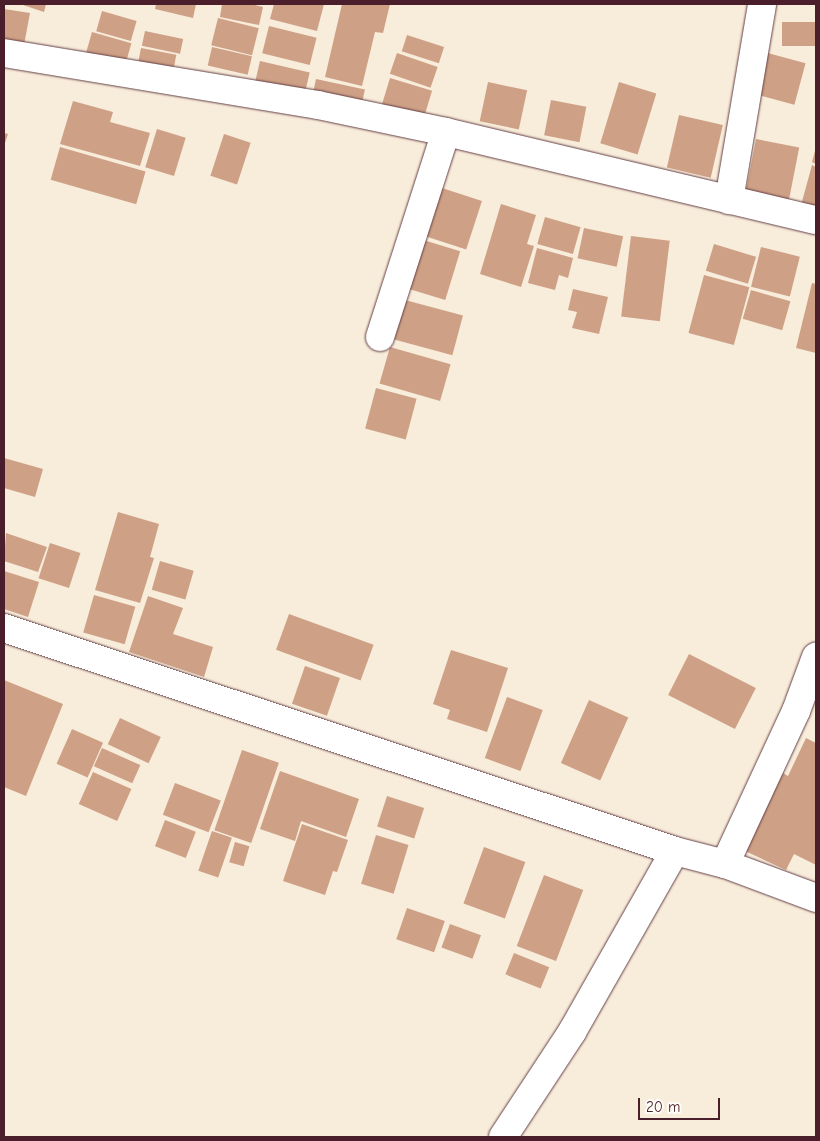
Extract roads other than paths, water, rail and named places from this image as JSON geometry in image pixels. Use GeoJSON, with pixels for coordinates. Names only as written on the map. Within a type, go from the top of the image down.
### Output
{"type":"FeatureCollection","features":[{"type":"Feature","properties":{"kind":"street"},"geometry":{"type":"LineString","coordinates":[[729,200],[762,4]]}},
{"type":"Feature","properties":{"kind":"street"},"geometry":{"type":"LineString","coordinates":[[4,53],[318,105],[446,132],[816,220]]}},
{"type":"Feature","properties":{"kind":"street"},"geometry":{"type":"LineString","coordinates":[[380,337],[446,132]]}},
{"type":"Feature","properties":{"kind":"street"},"geometry":{"type":"LineString","coordinates":[[4,628],[675,851],[725,864],[816,898]]}},
{"type":"Feature","properties":{"kind":"street"},"geometry":{"type":"LineString","coordinates":[[725,864],[806,715],[816,657]]}},
{"type":"Feature","properties":{"kind":"street"},"geometry":{"type":"LineString","coordinates":[[503,1137],[572,1032],[675,851]]}}]}
